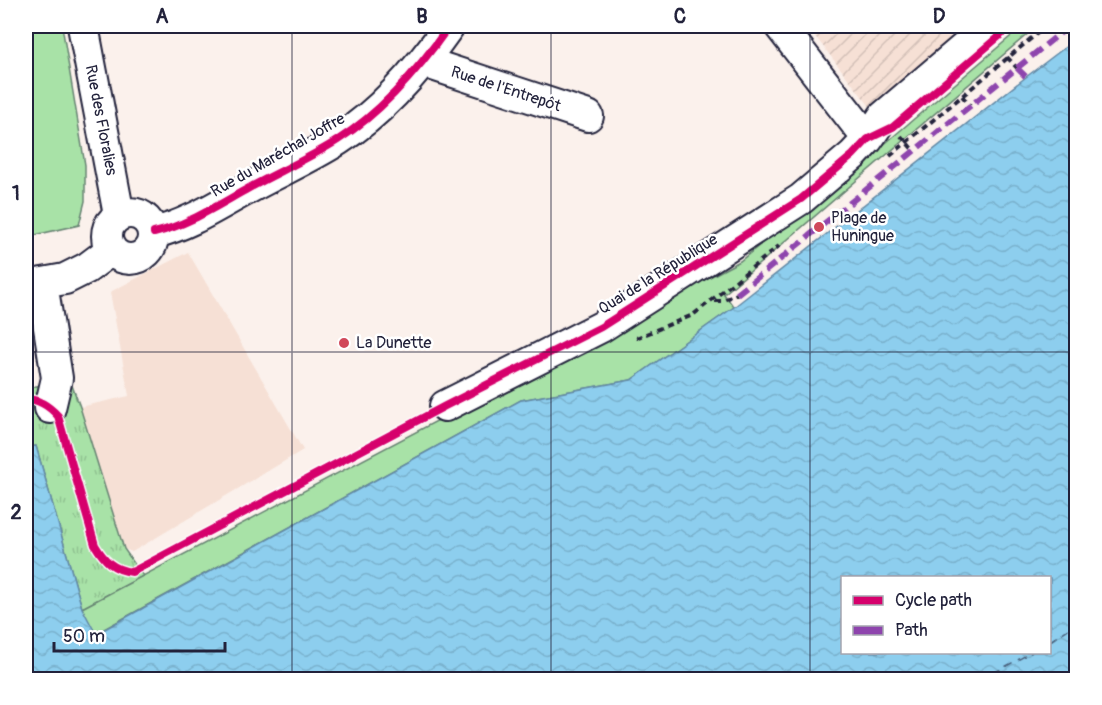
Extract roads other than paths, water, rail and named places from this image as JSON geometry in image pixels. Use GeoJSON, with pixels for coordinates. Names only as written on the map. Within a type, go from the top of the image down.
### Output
{"type":"FeatureCollection","features":[{"type":"Feature","properties":{"kind":"street","name":"Rue des Floralies"},"geometry":{"type":"LineString","coordinates":[[83,26],[118,216]]}},
{"type":"Feature","properties":{"kind":"street","name":"Rue du Maréchal Joffre"},"geometry":{"type":"LineString","coordinates":[[154,233],[172,228],[200,215],[338,140],[379,108],[426,58],[449,26]]}},
{"type":"Feature","properties":{"kind":"street"},"geometry":{"type":"LineString","coordinates":[[780,26],[868,139]]}},
{"type":"Feature","properties":{"kind":"street","name":"Quai de la République"},"geometry":{"type":"LineString","coordinates":[[445,406],[569,344],[694,269],[801,199],[853,155],[868,139],[883,117],[990,26]]}},
{"type":"Feature","properties":{"kind":"street","name":"Rue de l'Entrepôt"},"geometry":{"type":"LineString","coordinates":[[426,58],[436,66],[588,116]]}},
{"type":"Feature","properties":{"kind":"street"},"geometry":{"type":"LineString","coordinates":[[129,212],[141,215],[149,222],[154,233],[152,246],[144,256],[131,260],[119,257],[111,249],[106,236],[110,224],[118,216],[129,212]]}},
{"type":"Feature","properties":{"kind":"street"},"geometry":{"type":"LineString","coordinates":[[50,408],[57,378],[34,284],[64,279],[87,268],[111,249]]}},
{"type":"Feature","properties":{"kind":"water"},"geometry":{"type":"Polygon","coordinates":[[[1076,39],[1076,679],[26,679],[26,447],[36,446],[82,608],[96,634],[521,400],[631,380],[734,307],[1076,39]]]}},
{"type":"Feature","properties":{"kind":"place","name":"Plage de Huningue"},"geometry":{"type":"Point","coordinates":[819,227]}},
{"type":"Feature","properties":{"kind":"place","name":"La Dunette"},"geometry":{"type":"Point","coordinates":[344,343]}}]}
